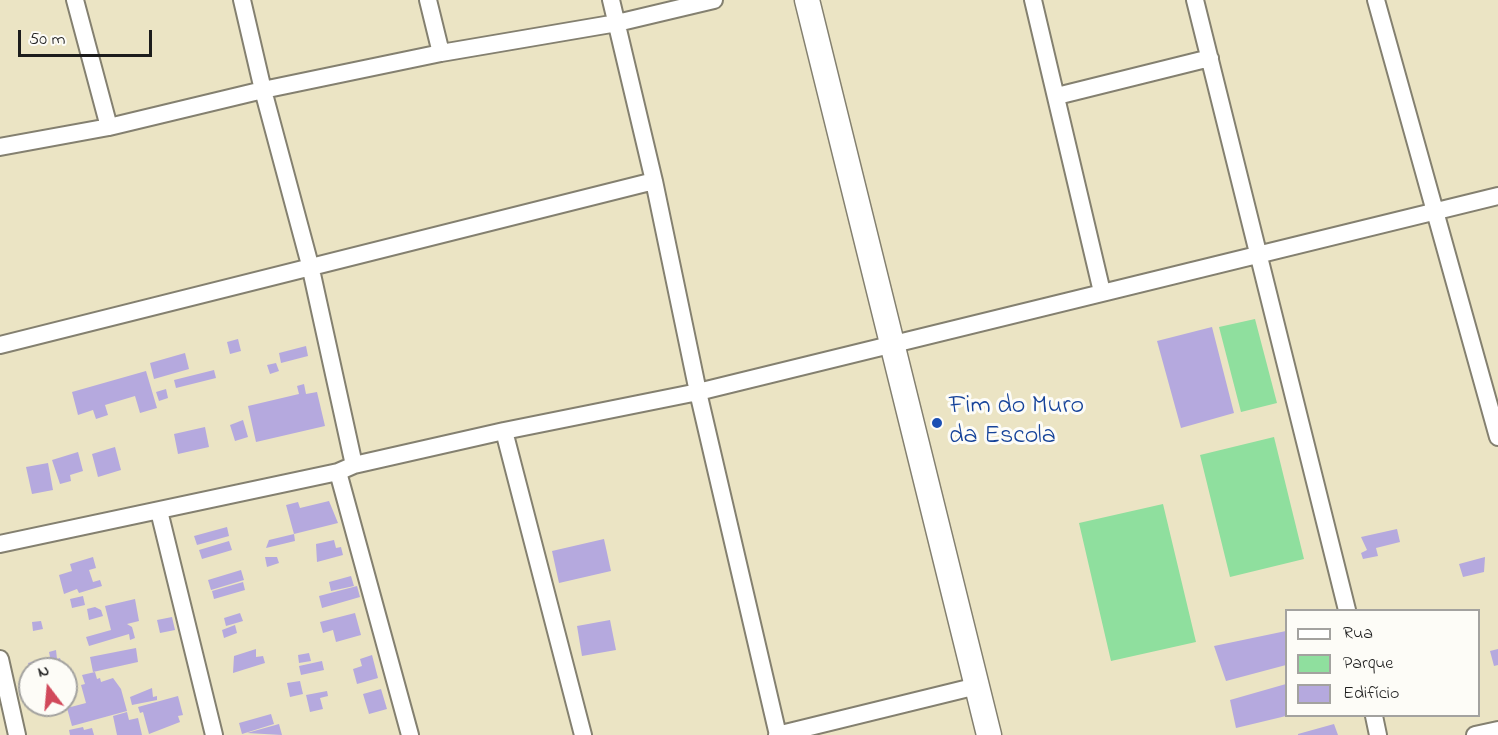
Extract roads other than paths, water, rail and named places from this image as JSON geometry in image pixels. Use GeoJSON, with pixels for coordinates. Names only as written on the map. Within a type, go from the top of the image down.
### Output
{"type":"FeatureCollection","features":[{"type":"Feature","properties":{"kind":"street"},"geometry":{"type":"LineString","coordinates":[[75,0],[109,127]]}},
{"type":"Feature","properties":{"kind":"street"},"geometry":{"type":"LineString","coordinates":[[242,0],[263,90],[310,265],[346,469],[410,735]]}},
{"type":"Feature","properties":{"kind":"street"},"geometry":{"type":"LineString","coordinates":[[428,0],[441,53]]}},
{"type":"Feature","properties":{"kind":"street"},"geometry":{"type":"LineString","coordinates":[[611,0],[654,181],[698,392],[778,735],[977,686]]}},
{"type":"Feature","properties":{"kind":"street"},"geometry":{"type":"LineString","coordinates":[[0,147],[109,127],[263,90],[441,53],[617,23],[714,0]]}},
{"type":"Feature","properties":{"kind":"street"},"geometry":{"type":"LineString","coordinates":[[807,0],[989,735]]}},
{"type":"Feature","properties":{"kind":"street"},"geometry":{"type":"LineString","coordinates":[[1033,0],[1102,292]]}},
{"type":"Feature","properties":{"kind":"street"},"geometry":{"type":"LineString","coordinates":[[1195,0],[1256,255],[1347,609]]}},
{"type":"Feature","properties":{"kind":"street"},"geometry":{"type":"LineString","coordinates":[[1376,0],[1498,438]]}},
{"type":"Feature","properties":{"kind":"street"},"geometry":{"type":"LineString","coordinates":[[1057,96],[1210,58]]}},
{"type":"Feature","properties":{"kind":"street"},"geometry":{"type":"LineString","coordinates":[[0,345],[310,265],[654,181]]}},
{"type":"Feature","properties":{"kind":"street"},"geometry":{"type":"LineString","coordinates":[[0,544],[159,511],[504,431],[698,392],[1498,196]]}},
{"type":"Feature","properties":{"kind":"street"},"geometry":{"type":"LineString","coordinates":[[504,431],[583,735]]}},
{"type":"Feature","properties":{"kind":"street"},"geometry":{"type":"LineString","coordinates":[[159,511],[214,735]]}},
{"type":"Feature","properties":{"kind":"street"},"geometry":{"type":"LineString","coordinates":[[0,659],[17,735]]}},
{"type":"Feature","properties":{"kind":"street"},"geometry":{"type":"LineString","coordinates":[[1374,717],[1378,735]]}},
{"type":"Feature","properties":{"kind":"street"},"geometry":{"type":"LineString","coordinates":[[1474,735],[1498,730]]}},
{"type":"Feature","properties":{"kind":"place","name":"Fim do Muro da Escola"},"geometry":{"type":"Point","coordinates":[937,423]}}]}
